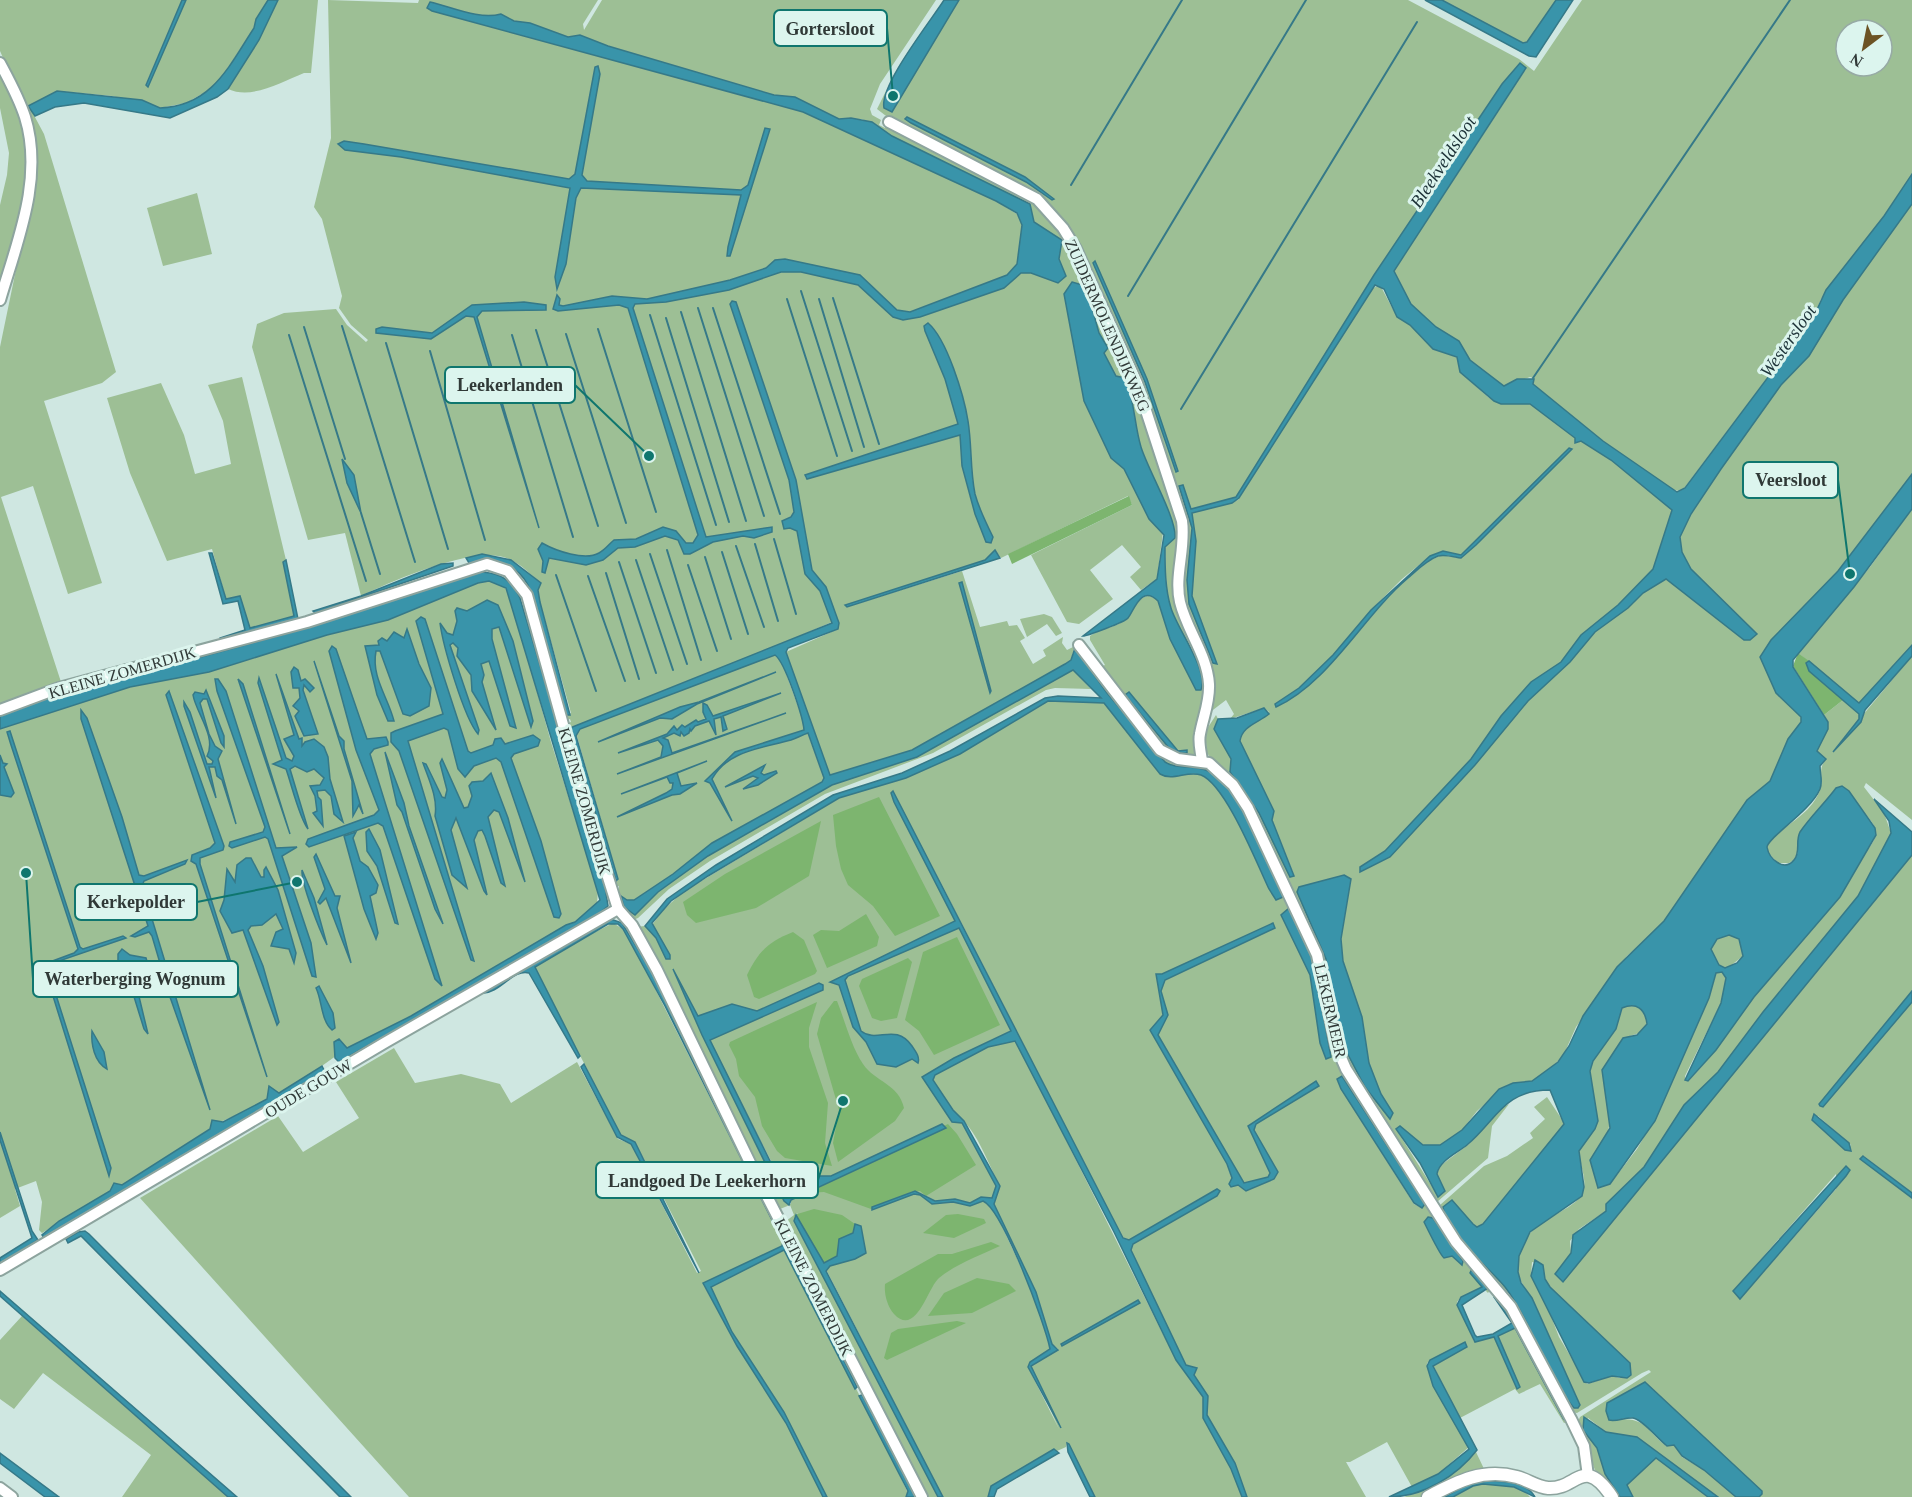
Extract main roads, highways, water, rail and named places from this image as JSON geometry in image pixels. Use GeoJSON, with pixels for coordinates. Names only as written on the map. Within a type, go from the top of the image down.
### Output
{"type":"FeatureCollection","features":[{"type":"Feature","properties":{"kind":"water"},"geometry":{"type":"Polygon","coordinates":[[[182,0],[186,0],[148,87],[146,85],[182,0]]]}},
{"type":"Feature","properties":{"kind":"water"},"geometry":{"type":"Polygon","coordinates":[[[268,0],[278,0],[259,40],[228,89],[217,97],[170,118],[84,103],[55,107],[35,116],[28,106],[57,91],[142,100],[160,108],[178,106],[193,100],[217,82],[227,69],[254,28],[256,19],[268,0]]]}},
{"type":"Feature","properties":{"kind":"water"},"geometry":{"type":"Polygon","coordinates":[[[944,0],[959,0],[892,112],[884,108],[889,85],[897,70],[944,0]]]}},
{"type":"Feature","properties":{"kind":"water"},"geometry":{"type":"Polygon","coordinates":[[[1425,0],[1442,0],[1523,43],[1527,42],[1556,0],[1573,0],[1536,57],[1529,56],[1425,0]]]}},
{"type":"Feature","properties":{"kind":"water"},"geometry":{"type":"Polygon","coordinates":[[[430,2],[475,14],[501,14],[514,21],[530,23],[568,37],[580,35],[608,46],[774,95],[795,97],[839,119],[851,118],[872,122],[892,136],[1030,204],[1034,222],[1062,240],[1059,259],[1066,276],[1058,283],[1031,273],[1021,273],[1004,288],[920,317],[903,320],[893,317],[858,285],[801,272],[781,272],[729,290],[666,302],[635,304],[633,308],[706,537],[772,527],[772,532],[754,538],[743,536],[713,542],[690,554],[684,554],[678,540],[665,536],[635,547],[618,548],[603,560],[586,565],[549,558],[545,573],[542,572],[543,561],[538,549],[542,543],[562,552],[586,556],[599,553],[614,540],[636,539],[663,527],[676,531],[686,543],[693,543],[698,535],[628,308],[619,305],[558,311],[553,309],[557,295],[560,299],[559,305],[563,306],[612,296],[647,299],[730,280],[766,268],[775,260],[785,259],[860,275],[897,310],[910,312],[1007,275],[1017,264],[1022,225],[1017,213],[996,201],[803,112],[432,11],[427,8],[430,2]]]}},
{"type":"Feature","properties":{"kind":"water"},"geometry":{"type":"Polygon","coordinates":[[[1520,63],[1526,68],[1394,271],[1411,304],[1436,327],[1459,341],[1470,360],[1504,386],[1517,379],[1534,379],[1533,384],[1603,441],[1677,492],[1685,488],[1814,316],[1826,290],[1884,216],[1912,174],[1912,204],[1843,300],[1809,356],[1781,385],[1721,469],[1691,514],[1680,537],[1682,552],[1691,569],[1757,634],[1750,640],[1744,640],[1666,579],[1643,593],[1628,608],[1595,632],[1570,662],[1528,701],[1475,765],[1390,857],[1360,872],[1360,867],[1385,851],[1471,759],[1501,716],[1531,682],[1561,662],[1581,635],[1618,605],[1653,569],[1672,510],[1611,460],[1581,441],[1575,443],[1575,438],[1530,404],[1501,404],[1494,401],[1460,372],[1457,357],[1433,349],[1410,325],[1397,317],[1384,289],[1375,285],[1239,498],[1232,503],[1192,513],[1196,541],[1192,596],[1217,664],[1213,663],[1189,604],[1187,580],[1192,528],[1179,486],[1183,485],[1191,509],[1236,497],[1374,275],[1502,84],[1520,63]]]}},
{"type":"Feature","properties":{"kind":"water"},"geometry":{"type":"Polygon","coordinates":[[[598,66],[600,74],[582,175],[587,181],[741,190],[748,185],[765,128],[770,129],[730,256],[727,256],[728,247],[741,195],[581,188],[576,198],[566,264],[557,289],[555,277],[570,188],[401,157],[345,150],[338,144],[344,141],[364,144],[569,179],[575,174],[595,67],[598,66]]]}},
{"type":"Feature","properties":{"kind":"water"},"geometry":{"type":"Polygon","coordinates":[[[907,117],[1025,177],[1054,199],[1052,200],[1026,182],[911,123],[905,119],[907,117]]]}},
{"type":"Feature","properties":{"kind":"water"},"geometry":{"type":"Polygon","coordinates":[[[1095,261],[1147,379],[1178,471],[1176,472],[1145,382],[1093,263],[1095,261]]]}},
{"type":"Feature","properties":{"kind":"water"},"geometry":{"type":"Polygon","coordinates":[[[1072,282],[1086,286],[1099,333],[1108,348],[1104,353],[1116,376],[1125,378],[1131,395],[1141,447],[1172,519],[1175,538],[1165,547],[1168,593],[1174,617],[1201,672],[1201,690],[1196,690],[1170,639],[1158,601],[1152,597],[1147,596],[1139,600],[1125,620],[1083,636],[1157,579],[1164,535],[1149,519],[1124,469],[1111,458],[1084,401],[1064,294],[1072,282]]]}},
{"type":"Feature","properties":{"kind":"water"},"geometry":{"type":"Polygon","coordinates":[[[732,301],[736,302],[796,480],[812,570],[826,587],[839,623],[838,629],[788,648],[786,652],[830,775],[912,750],[1065,664],[1071,660],[1075,648],[1107,693],[1165,762],[1170,765],[1204,769],[1222,782],[1233,795],[1253,828],[1283,897],[1276,900],[1269,889],[1240,826],[1211,782],[1196,774],[1170,777],[1160,774],[1104,703],[1048,701],[960,754],[906,778],[839,798],[708,876],[671,901],[652,923],[670,955],[670,959],[666,959],[656,938],[645,926],[667,899],[716,865],[833,795],[902,773],[950,751],[1045,698],[1058,696],[1101,698],[1073,670],[917,757],[832,785],[708,856],[658,892],[635,915],[624,907],[621,896],[627,900],[634,900],[673,874],[712,843],[822,782],[824,778],[808,733],[737,756],[719,769],[712,779],[732,821],[710,783],[705,781],[735,752],[804,730],[788,678],[775,655],[580,729],[576,736],[618,879],[616,881],[570,728],[832,623],[820,591],[805,574],[797,531],[790,528],[784,529],[782,521],[791,517],[794,512],[789,480],[730,304],[732,301]]]}},
{"type":"Feature","properties":{"kind":"water"},"geometry":{"type":"Polygon","coordinates":[[[524,302],[546,305],[546,310],[482,311],[477,317],[539,528],[474,317],[466,316],[431,339],[376,333],[376,329],[382,327],[432,333],[472,305],[524,302]]]}},
{"type":"Feature","properties":{"kind":"water"},"geometry":{"type":"Polygon","coordinates":[[[928,323],[948,354],[963,397],[969,430],[975,494],[993,537],[991,543],[986,542],[975,514],[962,466],[960,435],[807,479],[805,475],[958,424],[945,379],[925,331],[924,326],[928,323]]]}},
{"type":"Feature","properties":{"kind":"water"},"geometry":{"type":"Polygon","coordinates":[[[1569,448],[1572,449],[1476,545],[1461,558],[1441,555],[1422,566],[1392,593],[1313,682],[1276,707],[1275,704],[1299,688],[1333,655],[1371,610],[1430,556],[1443,551],[1461,555],[1569,448]]]}},
{"type":"Feature","properties":{"kind":"water"},"geometry":{"type":"Polygon","coordinates":[[[342,459],[354,475],[361,513],[347,483],[342,459]]]}},
{"type":"Feature","properties":{"kind":"water"},"geometry":{"type":"Polygon","coordinates":[[[1912,474],[1912,509],[1854,587],[1793,660],[1793,667],[1828,722],[1828,729],[1817,751],[1826,759],[1820,766],[1821,786],[1815,797],[1774,837],[1767,847],[1774,860],[1782,864],[1786,865],[1794,860],[1800,832],[1836,788],[1842,786],[1849,791],[1875,828],[1876,835],[1840,897],[1754,997],[1716,1050],[1688,1081],[1685,1080],[1721,1003],[1726,978],[1722,972],[1716,973],[1709,998],[1655,1121],[1610,1184],[1598,1188],[1590,1160],[1610,1128],[1602,1070],[1623,1038],[1637,1035],[1647,1024],[1644,1014],[1636,1006],[1622,1008],[1616,1029],[1593,1061],[1590,1071],[1598,1121],[1579,1151],[1584,1187],[1582,1196],[1530,1232],[1519,1256],[1518,1272],[1521,1283],[1532,1298],[1580,1405],[1574,1408],[1554,1379],[1515,1301],[1452,1229],[1443,1207],[1452,1200],[1473,1224],[1477,1227],[1483,1224],[1564,1124],[1550,1090],[1534,1091],[1511,1101],[1467,1145],[1445,1161],[1437,1174],[1445,1191],[1438,1197],[1420,1163],[1396,1129],[1400,1126],[1423,1145],[1440,1145],[1462,1130],[1499,1089],[1513,1083],[1532,1081],[1558,1062],[1569,1046],[1583,1016],[1617,967],[1664,921],[1747,800],[1770,781],[1788,739],[1801,722],[1801,717],[1776,693],[1760,657],[1771,640],[1838,571],[1912,474]],[[1729,935],[1717,939],[1711,949],[1719,965],[1725,968],[1737,963],[1743,956],[1739,939],[1729,935]]]}},
{"type":"Feature","properties":{"kind":"water"},"geometry":{"type":"Polygon","coordinates":[[[995,550],[1000,558],[847,607],[845,605],[985,560],[995,550]]]}},
{"type":"Feature","properties":{"kind":"water"},"geometry":{"type":"Polygon","coordinates":[[[209,553],[212,553],[226,599],[240,596],[250,628],[294,616],[283,562],[286,560],[298,619],[220,640],[220,638],[245,630],[238,601],[223,604],[209,553]]]}},
{"type":"Feature","properties":{"kind":"water"},"geometry":{"type":"Polygon","coordinates":[[[482,554],[511,560],[541,583],[538,590],[540,602],[570,715],[566,715],[528,585],[517,571],[510,567],[486,561],[469,563],[466,558],[482,554]]]}},
{"type":"Feature","properties":{"kind":"water"},"geometry":{"type":"Polygon","coordinates":[[[453,563],[453,566],[315,613],[313,611],[361,596],[441,564],[453,563]]]}},
{"type":"Feature","properties":{"kind":"water"},"geometry":{"type":"Polygon","coordinates":[[[472,572],[501,576],[520,598],[604,881],[608,906],[597,915],[339,1062],[335,1058],[334,1042],[339,1039],[347,1048],[411,1016],[566,925],[575,922],[600,900],[506,588],[489,581],[478,583],[388,620],[327,635],[209,672],[130,687],[0,729],[0,716],[43,700],[311,627],[472,572]]]}},
{"type":"Feature","properties":{"kind":"water"},"geometry":{"type":"Polygon","coordinates":[[[962,582],[991,691],[990,693],[959,583],[962,582]]]}},
{"type":"Feature","properties":{"kind":"water"},"geometry":{"type":"Polygon","coordinates":[[[487,600],[498,605],[513,641],[533,721],[531,727],[499,627],[492,629],[492,639],[516,728],[510,726],[489,661],[481,664],[484,675],[482,682],[496,730],[472,691],[471,675],[457,656],[458,648],[453,643],[450,645],[479,730],[478,734],[472,726],[461,698],[440,623],[447,633],[453,635],[457,621],[455,611],[457,608],[467,611],[487,600]]]}},
{"type":"Feature","properties":{"kind":"water"},"geometry":{"type":"Polygon","coordinates":[[[421,617],[425,619],[468,751],[471,753],[493,745],[495,739],[501,738],[505,744],[533,735],[540,740],[538,746],[514,754],[511,758],[541,841],[561,914],[559,918],[554,917],[501,762],[496,758],[474,766],[465,777],[458,769],[448,730],[444,728],[408,741],[474,961],[471,960],[399,751],[391,742],[391,733],[443,714],[416,621],[421,617]]]}},
{"type":"Feature","properties":{"kind":"water"},"geometry":{"type":"Polygon","coordinates":[[[407,629],[419,664],[431,688],[429,706],[410,716],[403,714],[380,651],[376,651],[378,678],[394,721],[388,721],[377,695],[365,646],[379,645],[378,641],[382,638],[387,641],[394,632],[404,638],[407,629]]]}},
{"type":"Feature","properties":{"kind":"water"},"geometry":{"type":"Polygon","coordinates":[[[1912,645],[1912,656],[1865,710],[1861,722],[1833,752],[1859,719],[1859,714],[1809,671],[1806,663],[1809,661],[1859,703],[1912,645]]]}},
{"type":"Feature","properties":{"kind":"water"},"geometry":{"type":"Polygon","coordinates":[[[332,646],[336,649],[367,739],[386,737],[388,742],[388,745],[374,749],[370,754],[442,986],[435,979],[383,826],[378,823],[309,847],[306,844],[308,839],[374,815],[379,810],[356,750],[329,651],[332,646]]]}},
{"type":"Feature","properties":{"kind":"water"},"geometry":{"type":"Polygon","coordinates":[[[314,661],[339,736],[344,741],[344,749],[363,814],[359,805],[353,816],[352,781],[314,661]]]}},
{"type":"Feature","properties":{"kind":"water"},"geometry":{"type":"Polygon","coordinates":[[[294,667],[298,670],[301,681],[305,679],[314,688],[310,692],[304,685],[303,690],[318,734],[304,736],[295,716],[299,711],[293,706],[300,698],[299,688],[293,688],[291,672],[294,667]]]}},
{"type":"Feature","properties":{"kind":"water"},"geometry":{"type":"Polygon","coordinates":[[[776,672],[697,704],[672,719],[660,718],[598,742],[680,707],[699,702],[776,672]]]}},
{"type":"Feature","properties":{"kind":"water"},"geometry":{"type":"Polygon","coordinates":[[[276,674],[299,739],[302,738],[302,746],[305,742],[314,739],[324,747],[328,757],[330,779],[343,822],[334,814],[331,796],[325,790],[317,791],[321,800],[323,826],[313,813],[317,811],[315,796],[310,786],[320,785],[324,778],[314,769],[307,772],[295,766],[290,769],[308,829],[286,769],[273,764],[282,760],[258,683],[259,678],[286,758],[292,761],[294,756],[284,739],[294,735],[276,674]]]}},
{"type":"Feature","properties":{"kind":"water"},"geometry":{"type":"Polygon","coordinates":[[[215,679],[218,679],[226,691],[276,848],[297,847],[282,856],[311,943],[316,977],[312,976],[268,839],[265,837],[232,848],[229,846],[230,842],[263,832],[265,827],[217,691],[215,679]]]}},
{"type":"Feature","properties":{"kind":"water"},"geometry":{"type":"Polygon","coordinates":[[[238,679],[243,684],[290,834],[238,679]]]}},
{"type":"Feature","properties":{"kind":"water"},"geometry":{"type":"Polygon","coordinates":[[[206,690],[224,736],[224,747],[207,699],[203,699],[200,703],[209,734],[215,746],[222,751],[218,759],[236,824],[222,780],[217,776],[215,767],[209,767],[216,798],[184,706],[184,702],[190,712],[207,764],[212,764],[213,761],[207,756],[208,733],[193,695],[195,692],[204,694],[206,690]]]}},
{"type":"Feature","properties":{"kind":"water"},"geometry":{"type":"Polygon","coordinates":[[[169,691],[224,846],[223,850],[200,858],[200,864],[267,1077],[196,864],[191,861],[192,855],[210,848],[215,843],[166,695],[169,691]]]}},
{"type":"Feature","properties":{"kind":"water"},"geometry":{"type":"Polygon","coordinates":[[[1129,692],[1178,751],[1187,750],[1187,753],[1177,753],[1169,748],[1125,695],[1129,692]]]}},
{"type":"Feature","properties":{"kind":"water"},"geometry":{"type":"Polygon","coordinates":[[[781,693],[723,716],[727,729],[723,731],[721,717],[714,719],[716,735],[709,721],[695,726],[691,731],[690,729],[689,733],[684,736],[681,732],[680,736],[674,733],[663,738],[668,740],[672,753],[786,713],[617,774],[661,757],[663,746],[658,740],[618,753],[667,734],[674,726],[677,730],[682,725],[685,727],[696,720],[698,722],[706,719],[703,703],[707,705],[713,716],[781,693]]]}},
{"type":"Feature","properties":{"kind":"water"},"geometry":{"type":"Polygon","coordinates":[[[1264,708],[1269,714],[1247,728],[1240,741],[1274,811],[1272,820],[1294,876],[1290,877],[1259,813],[1230,772],[1231,759],[1214,729],[1218,719],[1237,718],[1264,708]]]}},
{"type":"Feature","properties":{"kind":"water"},"geometry":{"type":"Polygon","coordinates":[[[81,710],[87,718],[122,817],[139,875],[144,876],[187,860],[185,864],[144,881],[142,886],[210,1110],[170,997],[152,936],[149,932],[135,937],[131,936],[148,926],[81,719],[81,710]]]}},
{"type":"Feature","properties":{"kind":"water"},"geometry":{"type":"Polygon","coordinates":[[[10,731],[80,947],[83,949],[123,936],[126,938],[50,964],[46,971],[39,966],[74,953],[78,949],[11,745],[7,732],[10,731]]]}},
{"type":"Feature","properties":{"kind":"water"},"geometry":{"type":"Polygon","coordinates":[[[385,752],[443,924],[435,909],[402,812],[397,805],[385,752]]]}},
{"type":"Feature","properties":{"kind":"water"},"geometry":{"type":"Polygon","coordinates":[[[0,755],[3,763],[7,764],[4,767],[14,793],[11,797],[0,795],[0,755]]]}},
{"type":"Feature","properties":{"kind":"water"},"geometry":{"type":"Polygon","coordinates":[[[442,759],[464,808],[468,807],[472,796],[469,786],[472,782],[483,781],[491,773],[508,818],[525,882],[499,812],[494,810],[488,817],[505,886],[501,883],[482,830],[478,831],[474,840],[487,895],[484,891],[456,818],[451,830],[467,888],[452,875],[435,816],[432,789],[423,763],[426,764],[442,797],[445,798],[447,790],[440,763],[442,759]]]}},
{"type":"Feature","properties":{"kind":"water"},"geometry":{"type":"Polygon","coordinates":[[[707,761],[677,773],[681,786],[697,783],[680,794],[672,795],[617,817],[666,793],[672,789],[673,783],[670,783],[667,777],[621,794],[707,761]]]}},
{"type":"Feature","properties":{"kind":"water"},"geometry":{"type":"Polygon","coordinates":[[[765,765],[761,773],[764,775],[776,771],[777,773],[758,785],[743,789],[758,778],[753,776],[725,787],[765,765]]]}},
{"type":"Feature","properties":{"kind":"water"},"geometry":{"type":"Polygon","coordinates":[[[893,791],[1123,1238],[1129,1240],[1217,1189],[1220,1191],[1217,1196],[1133,1244],[1131,1250],[1186,1365],[1197,1368],[1194,1375],[1208,1396],[1207,1415],[1235,1463],[1247,1497],[1242,1497],[1231,1469],[1203,1418],[1203,1397],[1176,1360],[1114,1232],[1015,1041],[988,1047],[935,1075],[933,1080],[953,1110],[964,1121],[1000,1186],[994,1204],[1036,1292],[1052,1344],[1058,1350],[1031,1366],[1061,1428],[1028,1367],[1030,1362],[1050,1349],[1047,1336],[1012,1245],[991,1209],[983,1201],[970,1206],[953,1202],[932,1204],[920,1195],[914,1194],[872,1210],[872,1207],[915,1191],[935,1201],[955,1199],[970,1203],[981,1197],[992,1198],[996,1186],[962,1123],[952,1122],[922,1077],[954,1058],[1011,1031],[959,928],[848,976],[845,980],[861,1031],[873,1035],[899,1035],[912,1046],[918,1057],[918,1063],[912,1059],[896,1067],[877,1064],[866,1042],[853,1027],[839,985],[830,982],[955,921],[894,802],[891,793],[893,791]]]}},
{"type":"Feature","properties":{"kind":"water"},"geometry":{"type":"Polygon","coordinates":[[[1874,799],[1912,832],[1912,855],[1563,1282],[1555,1274],[1571,1253],[1573,1235],[1606,1211],[1606,1204],[1644,1167],[1684,1105],[1718,1072],[1763,1012],[1858,896],[1891,833],[1889,821],[1874,799]]]}},
{"type":"Feature","properties":{"kind":"water"},"geometry":{"type":"Polygon","coordinates":[[[369,829],[380,850],[398,924],[395,923],[377,866],[367,851],[366,832],[369,829]]]}},
{"type":"Feature","properties":{"kind":"water"},"geometry":{"type":"Polygon","coordinates":[[[356,832],[353,838],[360,861],[368,867],[378,885],[376,893],[370,896],[378,933],[376,939],[364,909],[344,836],[356,832]]]}},
{"type":"Feature","properties":{"kind":"water"},"geometry":{"type":"Polygon","coordinates":[[[316,854],[335,896],[340,896],[337,908],[351,963],[326,898],[320,904],[318,902],[325,889],[314,857],[316,854]]]}},
{"type":"Feature","properties":{"kind":"water"},"geometry":{"type":"Polygon","coordinates":[[[246,858],[251,858],[261,877],[264,877],[266,867],[278,890],[296,953],[294,963],[289,949],[271,946],[276,932],[283,929],[276,914],[262,925],[251,926],[248,930],[263,966],[279,1022],[277,1025],[243,930],[232,933],[220,911],[224,900],[227,869],[235,882],[237,865],[246,858]]]}},
{"type":"Feature","properties":{"kind":"water"},"geometry":{"type":"Polygon","coordinates":[[[302,870],[314,898],[327,945],[308,896],[302,870]]]}},
{"type":"Feature","properties":{"kind":"water"},"geometry":{"type":"Polygon","coordinates":[[[1344,875],[1351,879],[1341,939],[1343,961],[1362,1017],[1369,1063],[1381,1094],[1393,1113],[1390,1119],[1365,1087],[1344,1047],[1335,1015],[1326,959],[1297,892],[1299,887],[1344,875]]]}},
{"type":"Feature","properties":{"kind":"water"},"geometry":{"type":"Polygon","coordinates":[[[1288,909],[1292,911],[1313,960],[1331,1057],[1326,1059],[1320,1043],[1310,975],[1281,915],[1288,909]]]}},
{"type":"Feature","properties":{"kind":"water"},"geometry":{"type":"Polygon","coordinates":[[[608,918],[622,923],[657,980],[857,1387],[855,1389],[784,1250],[711,1287],[732,1332],[784,1412],[827,1497],[823,1497],[786,1423],[737,1346],[703,1283],[782,1246],[783,1242],[665,1006],[623,929],[618,924],[608,924],[535,967],[580,1056],[578,1058],[529,973],[518,974],[495,990],[483,993],[608,918]]]}},
{"type":"Feature","properties":{"kind":"water"},"geometry":{"type":"Polygon","coordinates":[[[1273,923],[1275,928],[1165,980],[1161,991],[1168,1015],[1158,1035],[1244,1183],[1268,1177],[1270,1173],[1248,1126],[1316,1081],[1319,1086],[1256,1124],[1254,1130],[1278,1172],[1274,1179],[1246,1191],[1238,1185],[1231,1187],[1229,1184],[1232,1178],[1227,1164],[1150,1030],[1163,1015],[1156,974],[1162,974],[1273,923]]]}},
{"type":"Feature","properties":{"kind":"water"},"geometry":{"type":"Polygon","coordinates":[[[122,949],[130,955],[146,958],[151,975],[136,984],[148,1034],[144,1029],[131,987],[118,962],[118,954],[122,949]]]}},
{"type":"Feature","properties":{"kind":"water"},"geometry":{"type":"Polygon","coordinates":[[[673,969],[698,1016],[732,1004],[757,1011],[819,983],[823,985],[823,990],[710,1040],[785,1191],[791,1189],[804,1176],[831,1176],[942,1124],[946,1128],[791,1200],[789,1205],[784,1201],[702,1035],[673,969]]]}},
{"type":"Feature","properties":{"kind":"water"},"geometry":{"type":"Polygon","coordinates":[[[48,980],[51,980],[111,1168],[109,1176],[48,980]]]}},
{"type":"Feature","properties":{"kind":"water"},"geometry":{"type":"Polygon","coordinates":[[[319,986],[333,1013],[335,1028],[332,1030],[324,1016],[316,988],[319,986]]]}},
{"type":"Feature","properties":{"kind":"water"},"geometry":{"type":"Polygon","coordinates":[[[1912,991],[1912,1002],[1823,1107],[1820,1106],[1819,1104],[1912,991]]]}},
{"type":"Feature","properties":{"kind":"water"},"geometry":{"type":"Polygon","coordinates":[[[92,1031],[104,1052],[107,1069],[99,1062],[94,1052],[92,1031]]]}},
{"type":"Feature","properties":{"kind":"water"},"geometry":{"type":"Polygon","coordinates":[[[584,1064],[621,1135],[635,1142],[699,1273],[631,1144],[617,1137],[581,1067],[584,1064]]]}},
{"type":"Feature","properties":{"kind":"water"},"geometry":{"type":"Polygon","coordinates":[[[322,1066],[325,1072],[44,1238],[42,1235],[59,1221],[110,1191],[114,1183],[122,1185],[210,1129],[212,1120],[223,1122],[267,1099],[269,1086],[279,1093],[322,1066]]]}},
{"type":"Feature","properties":{"kind":"water"},"geometry":{"type":"Polygon","coordinates":[[[1342,1076],[1425,1204],[1422,1208],[1414,1203],[1341,1089],[1337,1079],[1342,1076]]]}},
{"type":"Feature","properties":{"kind":"water"},"geometry":{"type":"Polygon","coordinates":[[[1814,1114],[1849,1143],[1851,1151],[1845,1150],[1812,1120],[1814,1114]]]}},
{"type":"Feature","properties":{"kind":"water"},"geometry":{"type":"Polygon","coordinates":[[[0,1132],[32,1231],[38,1240],[0,1264],[0,1258],[32,1238],[0,1140],[0,1132]]]}},
{"type":"Feature","properties":{"kind":"water"},"geometry":{"type":"Polygon","coordinates":[[[1863,1156],[1912,1193],[1912,1198],[1860,1159],[1863,1156]]]}},
{"type":"Feature","properties":{"kind":"water"},"geometry":{"type":"Polygon","coordinates":[[[1846,1166],[1850,1170],[1846,1176],[1740,1299],[1733,1291],[1846,1166]]]}},
{"type":"Feature","properties":{"kind":"water"},"geometry":{"type":"Polygon","coordinates":[[[796,1215],[824,1263],[837,1256],[839,1239],[853,1233],[855,1224],[861,1226],[866,1253],[855,1259],[830,1266],[826,1271],[943,1497],[938,1497],[794,1221],[796,1215]]]}},
{"type":"Feature","properties":{"kind":"water"},"geometry":{"type":"Polygon","coordinates":[[[1428,1217],[1433,1218],[1463,1261],[1462,1265],[1452,1256],[1444,1258],[1442,1256],[1424,1222],[1428,1217]]]}},
{"type":"Feature","properties":{"kind":"water"},"geometry":{"type":"Polygon","coordinates":[[[85,1231],[351,1497],[340,1497],[81,1236],[68,1243],[66,1239],[85,1231]]]}},
{"type":"Feature","properties":{"kind":"water"},"geometry":{"type":"Polygon","coordinates":[[[1535,1260],[1543,1265],[1545,1279],[1550,1287],[1630,1363],[1631,1375],[1627,1378],[1612,1376],[1589,1383],[1584,1382],[1531,1276],[1535,1260]]]}},
{"type":"Feature","properties":{"kind":"water"},"geometry":{"type":"Polygon","coordinates":[[[1472,1269],[1488,1288],[1462,1305],[1475,1335],[1477,1337],[1493,1334],[1512,1323],[1494,1297],[1496,1296],[1519,1327],[1564,1420],[1515,1328],[1498,1336],[1520,1387],[1517,1389],[1494,1337],[1475,1342],[1457,1305],[1461,1297],[1482,1287],[1470,1273],[1472,1269]]]}},
{"type":"Feature","properties":{"kind":"water"},"geometry":{"type":"Polygon","coordinates":[[[0,1291],[237,1497],[228,1497],[0,1296],[0,1291]]]}},
{"type":"Feature","properties":{"kind":"water"},"geometry":{"type":"Polygon","coordinates":[[[1138,1300],[1140,1303],[1062,1346],[1061,1344],[1138,1300]]]}},
{"type":"Feature","properties":{"kind":"water"},"geometry":{"type":"Polygon","coordinates":[[[1465,1342],[1467,1347],[1433,1366],[1477,1450],[1460,1468],[1427,1489],[1389,1497],[1438,1474],[1469,1449],[1433,1386],[1427,1366],[1430,1360],[1465,1342]]]}},
{"type":"Feature","properties":{"kind":"water"},"geometry":{"type":"Polygon","coordinates":[[[1645,1382],[1762,1491],[1762,1494],[1759,1497],[1736,1497],[1704,1470],[1682,1456],[1674,1445],[1667,1446],[1637,1419],[1609,1420],[1606,1411],[1607,1403],[1645,1382]]]}},
{"type":"Feature","properties":{"kind":"water"},"geometry":{"type":"Polygon","coordinates":[[[862,1395],[915,1497],[906,1497],[908,1491],[859,1396],[862,1395]]]}},
{"type":"Feature","properties":{"kind":"water"},"geometry":{"type":"Polygon","coordinates":[[[1584,1417],[1606,1432],[1637,1437],[1718,1497],[1708,1497],[1656,1458],[1627,1485],[1633,1497],[1620,1497],[1605,1474],[1597,1448],[1583,1430],[1584,1417]]]}},
{"type":"Feature","properties":{"kind":"water"},"geometry":{"type":"Polygon","coordinates":[[[1067,1443],[1095,1497],[1090,1497],[1068,1452],[1067,1443]]]}},
{"type":"Feature","properties":{"kind":"water"},"geometry":{"type":"Polygon","coordinates":[[[1054,1449],[1059,1453],[997,1489],[994,1497],[988,1497],[991,1486],[1054,1449]]]}},
{"type":"Feature","properties":{"kind":"water"},"geometry":{"type":"Polygon","coordinates":[[[0,1453],[59,1497],[45,1497],[0,1463],[0,1453]]]}},
{"type":"Feature","properties":{"kind":"water"},"geometry":{"type":"Polygon","coordinates":[[[1487,1481],[1520,1485],[1535,1497],[1514,1487],[1483,1484],[1473,1486],[1453,1497],[1444,1497],[1470,1483],[1487,1481]]]}},
{"type":"Feature","properties":{"kind":"waterway"},"geometry":{"type":"LineString","coordinates":[[1071,185],[1182,0]]}},
{"type":"Feature","properties":{"kind":"waterway"},"geometry":{"type":"LineString","coordinates":[[1128,296],[1306,0]]}},
{"type":"Feature","properties":{"kind":"waterway"},"geometry":{"type":"LineString","coordinates":[[1533,378],[1790,0]]}},
{"type":"Feature","properties":{"kind":"waterway"},"geometry":{"type":"LineString","coordinates":[[1181,409],[1417,22]]}},
{"type":"Feature","properties":{"kind":"waterway"},"geometry":{"type":"LineString","coordinates":[[801,291],[852,451]]}},
{"type":"Feature","properties":{"kind":"waterway"},"geometry":{"type":"LineString","coordinates":[[833,298],[879,444]]}},
{"type":"Feature","properties":{"kind":"waterway"},"geometry":{"type":"LineString","coordinates":[[787,299],[837,456]]}},
{"type":"Feature","properties":{"kind":"waterway"},"geometry":{"type":"LineString","coordinates":[[819,299],[864,447]]}},
{"type":"Feature","properties":{"kind":"waterway"},"geometry":{"type":"LineString","coordinates":[[698,308],[764,516]]}},
{"type":"Feature","properties":{"kind":"waterway"},"geometry":{"type":"LineString","coordinates":[[713,308],[780,514]]}},
{"type":"Feature","properties":{"kind":"waterway"},"geometry":{"type":"LineString","coordinates":[[681,312],[746,521]]}},
{"type":"Feature","properties":{"kind":"waterway"},"geometry":{"type":"LineString","coordinates":[[650,315],[716,525]]}},
{"type":"Feature","properties":{"kind":"waterway"},"geometry":{"type":"LineString","coordinates":[[666,318],[729,522]]}},
{"type":"Feature","properties":{"kind":"waterway"},"geometry":{"type":"LineString","coordinates":[[342,326],[415,562]]}},
{"type":"Feature","properties":{"kind":"waterway"},"geometry":{"type":"LineString","coordinates":[[304,327],[345,459]]}},
{"type":"Feature","properties":{"kind":"waterway"},"geometry":{"type":"LineString","coordinates":[[598,329],[656,512]]}},
{"type":"Feature","properties":{"kind":"waterway"},"geometry":{"type":"LineString","coordinates":[[536,330],[598,526]]}},
{"type":"Feature","properties":{"kind":"waterway"},"geometry":{"type":"LineString","coordinates":[[566,334],[626,523]]}},
{"type":"Feature","properties":{"kind":"waterway"},"geometry":{"type":"LineString","coordinates":[[289,335],[366,581]]}},
{"type":"Feature","properties":{"kind":"waterway"},"geometry":{"type":"LineString","coordinates":[[512,335],[573,537]]}},
{"type":"Feature","properties":{"kind":"waterway"},"geometry":{"type":"LineString","coordinates":[[386,343],[448,549]]}},
{"type":"Feature","properties":{"kind":"waterway"},"geometry":{"type":"LineString","coordinates":[[430,351],[485,540]]}},
{"type":"Feature","properties":{"kind":"waterway"},"geometry":{"type":"LineString","coordinates":[[361,513],[380,574]]}},
{"type":"Feature","properties":{"kind":"waterway"},"geometry":{"type":"LineString","coordinates":[[774,539],[796,614]]}},
{"type":"Feature","properties":{"kind":"waterway"},"geometry":{"type":"LineString","coordinates":[[755,544],[778,621]]}},
{"type":"Feature","properties":{"kind":"waterway"},"geometry":{"type":"LineString","coordinates":[[736,546],[764,627]]}},
{"type":"Feature","properties":{"kind":"waterway"},"geometry":{"type":"LineString","coordinates":[[667,550],[701,660]]}},
{"type":"Feature","properties":{"kind":"waterway"},"geometry":{"type":"LineString","coordinates":[[722,552],[748,634]]}},
{"type":"Feature","properties":{"kind":"waterway"},"geometry":{"type":"LineString","coordinates":[[650,554],[687,664]]}},
{"type":"Feature","properties":{"kind":"waterway"},"geometry":{"type":"LineString","coordinates":[[705,557],[731,639]]}},
{"type":"Feature","properties":{"kind":"waterway"},"geometry":{"type":"LineString","coordinates":[[636,560],[673,670]]}},
{"type":"Feature","properties":{"kind":"waterway"},"geometry":{"type":"LineString","coordinates":[[619,562],[656,673]]}},
{"type":"Feature","properties":{"kind":"waterway"},"geometry":{"type":"LineString","coordinates":[[688,565],[717,651]]}},
{"type":"Feature","properties":{"kind":"waterway"},"geometry":{"type":"LineString","coordinates":[[606,573],[639,679]]}},
{"type":"Feature","properties":{"kind":"waterway"},"geometry":{"type":"LineString","coordinates":[[556,575],[596,691]]}},
{"type":"Feature","properties":{"kind":"waterway"},"geometry":{"type":"LineString","coordinates":[[588,576],[625,681]]}},
{"type":"Feature","properties":{"kind":"place","name":"Gortersloot"},"geometry":{"type":"Point","coordinates":[893,96]}},
{"type":"Feature","properties":{"kind":"place","name":"Leekerlanden"},"geometry":{"type":"Point","coordinates":[649,456]}},
{"type":"Feature","properties":{"kind":"place","name":"Veersloot"},"geometry":{"type":"Point","coordinates":[1850,574]}},
{"type":"Feature","properties":{"kind":"place","name":"Waterberging Wognum"},"geometry":{"type":"Point","coordinates":[26,873]}},
{"type":"Feature","properties":{"kind":"place","name":"Kerkepolder"},"geometry":{"type":"Point","coordinates":[297,882]}},
{"type":"Feature","properties":{"kind":"place","name":"Landgoed De Leekerhorn"},"geometry":{"type":"Point","coordinates":[843,1101]}},
{"type":"Feature","properties":{"kind":"water label","name":"Bleekveldsloot"},"geometry":{"type":"Point","coordinates":[1443,162]}},
{"type":"Feature","properties":{"kind":"water label","name":"Westersloot"},"geometry":{"type":"Point","coordinates":[1788,341]}}]}
